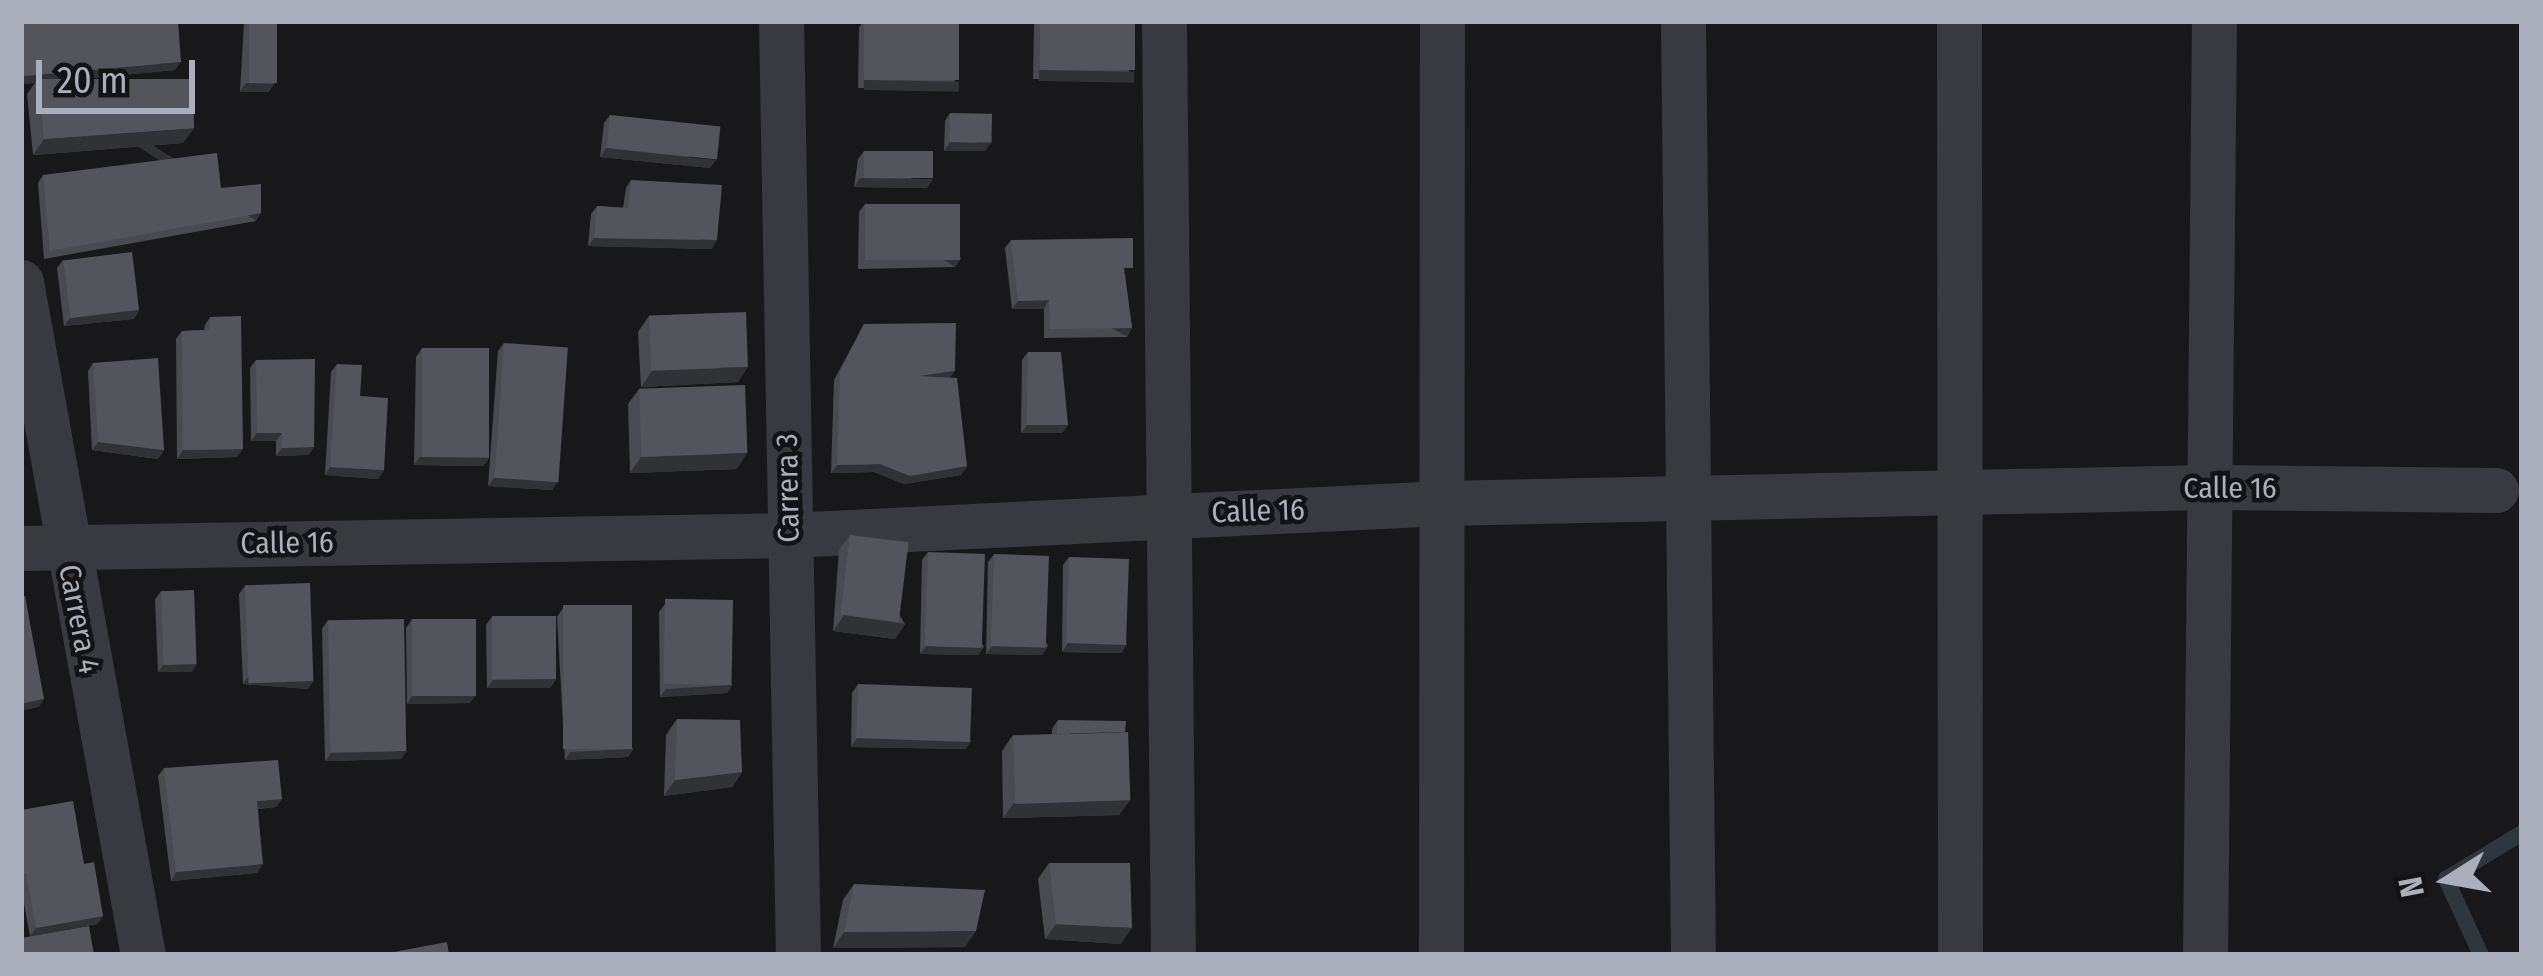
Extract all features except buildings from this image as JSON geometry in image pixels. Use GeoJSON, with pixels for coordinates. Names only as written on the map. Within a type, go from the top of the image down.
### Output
{"type":"FeatureCollection","features":[{"type":"Feature","properties":{"kind":"street","name":"Carrera 3"},"geometry":{"type":"LineString","coordinates":[[781,21],[798,955]]}},
{"type":"Feature","properties":{"kind":"street"},"geometry":{"type":"LineString","coordinates":[[1164,21],[1173,515],[1173,955]]}},
{"type":"Feature","properties":{"kind":"street"},"geometry":{"type":"LineString","coordinates":[[1441,955],[1442,21]]}},
{"type":"Feature","properties":{"kind":"street"},"geometry":{"type":"LineString","coordinates":[[1683,21],[1693,498],[1693,955]]}},
{"type":"Feature","properties":{"kind":"street"},"geometry":{"type":"LineString","coordinates":[[1959,21],[1960,955]]}},
{"type":"Feature","properties":{"kind":"street"},"geometry":{"type":"LineString","coordinates":[[2205,955],[2214,21]]}},
{"type":"Feature","properties":{"kind":"street","name":"Carrera 4"},"geometry":{"type":"LineString","coordinates":[[21,282],[43,547],[143,955]]}},
{"type":"Feature","properties":{"kind":"street","name":"Calle 16"},"geometry":{"type":"LineString","coordinates":[[43,547],[789,535],[1442,503],[1958,496],[2209,487],[2495,490]]}},
{"type":"Feature","properties":{"kind":"waterway"},"geometry":{"type":"LineString","coordinates":[[2481,955],[2446,879],[2522,833]]}}]}
